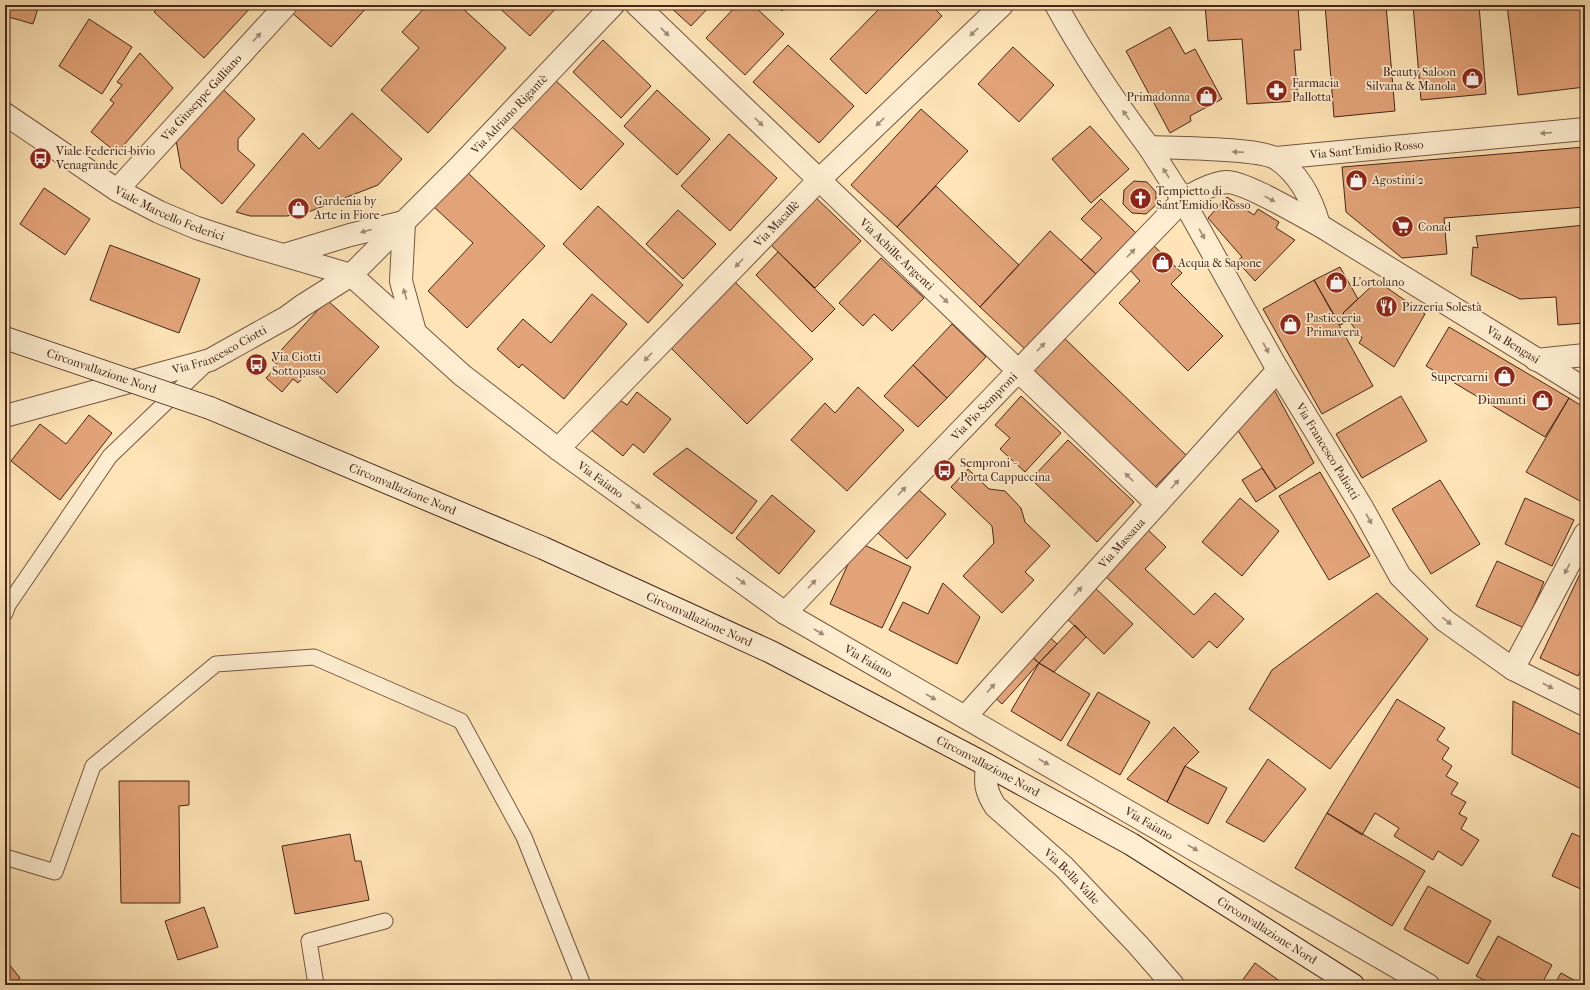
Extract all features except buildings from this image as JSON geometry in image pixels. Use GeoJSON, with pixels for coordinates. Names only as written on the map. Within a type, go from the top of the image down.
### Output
{"type":"FeatureCollection","features":[{"type":"Feature","properties":{"kind":"street","name":"Via Giuseppe Galliano"},"geometry":{"type":"LineString","coordinates":[[117,190],[286,5]]}},
{"type":"Feature","properties":{"kind":"street","name":"Via Adriano Rigantè"},"geometry":{"type":"LineString","coordinates":[[351,275],[459,167],[613,5]]}},
{"type":"Feature","properties":{"kind":"street","name":"Via Achille Argenti"},"geometry":{"type":"LineString","coordinates":[[637,5],[1157,504]]}},
{"type":"Feature","properties":{"kind":"street","name":"Via Macallè"},"geometry":{"type":"LineString","coordinates":[[558,449],[819,180],[1002,5]]}},
{"type":"Feature","properties":{"kind":"street","name":"Via Francesco Paliotti"},"geometry":{"type":"LineString","coordinates":[[1056,5],[1124,114],[1149,147],[1183,200],[1278,370],[1363,509],[1400,576],[1444,620],[1513,668],[1585,705]]}},
{"type":"Feature","properties":{"kind":"street","name":"Viale Marcello Federici"},"geometry":{"type":"LineString","coordinates":[[5,114],[117,190],[159,212],[197,228],[351,275]]}},
{"type":"Feature","properties":{"kind":"street","name":"Via Sant'Emidio Rosso"},"geometry":{"type":"LineString","coordinates":[[1149,147],[1252,152],[1276,158],[1585,129]]}},
{"type":"Feature","properties":{"kind":"street"},"geometry":{"type":"LineString","coordinates":[[1276,158],[1300,180],[1313,205],[1319,225]]}},
{"type":"Feature","properties":{"kind":"street","name":"Via Bengasi"},"geometry":{"type":"LineString","coordinates":[[1183,200],[1204,188],[1227,182],[1248,187],[1319,225],[1585,389]]}},
{"type":"Feature","properties":{"kind":"street","name":"Via Pio Semproni"},"geometry":{"type":"LineString","coordinates":[[785,612],[1017,370],[1183,200]]}},
{"type":"Feature","properties":{"kind":"street"},"geometry":{"type":"LineString","coordinates":[[284,255],[350,235],[404,222],[401,281],[415,332]]}},
{"type":"Feature","properties":{"kind":"street","name":"Via Faiano"},"geometry":{"type":"LineString","coordinates":[[351,275],[462,376],[558,449],[785,612],[1428,985]]}},
{"type":"Feature","properties":{"kind":"street","name":"Via Francesco Ciotti"},"geometry":{"type":"LineString","coordinates":[[5,416],[210,360],[287,317],[351,275]]}},
{"type":"Feature","properties":{"kind":"street","name":"Circonvallazione Nord"},"geometry":{"type":"LineString","coordinates":[[5,338],[210,408],[543,548],[772,652],[987,765],[1130,844],[1353,985]]}},
{"type":"Feature","properties":{"kind":"street"},"geometry":{"type":"LineString","coordinates":[[1536,360],[1585,355]]}},
{"type":"Feature","properties":{"kind":"street","name":"Via Massaua"},"geometry":{"type":"LineString","coordinates":[[965,716],[1278,370]]}},
{"type":"Feature","properties":{"kind":"street"},"geometry":{"type":"LineString","coordinates":[[1513,668],[1585,534]]}},
{"type":"Feature","properties":{"kind":"street","name":"Via Bella Valle"},"geometry":{"type":"LineString","coordinates":[[987,765],[985,784],[988,794],[995,806],[1064,867],[1138,945],[1173,985]]}},
{"type":"Feature","properties":{"kind":"lane"},"geometry":{"type":"LineString","coordinates":[[5,613],[8,605],[110,456],[210,360]]}},
{"type":"Feature","properties":{"kind":"lane"},"geometry":{"type":"LineString","coordinates":[[5,857],[55,872],[94,766],[216,664],[314,657],[461,721],[524,837],[583,985]]}},
{"type":"Feature","properties":{"kind":"lane"},"geometry":{"type":"LineString","coordinates":[[316,985],[309,941],[385,921]]}},
{"type":"Feature","properties":{"kind":"place","name":"Beauty Saloon Silvana & Manola"},"geometry":{"type":"Point","coordinates":[1472,79]}},
{"type":"Feature","properties":{"kind":"place","name":"Farmacia Pallotta"},"geometry":{"type":"Point","coordinates":[1277,90]}},
{"type":"Feature","properties":{"kind":"place","name":"Primadonna"},"geometry":{"type":"Point","coordinates":[1206,97]}},
{"type":"Feature","properties":{"kind":"place","name":"Viale Federici-bivio Venagrande"},"geometry":{"type":"Point","coordinates":[41,158]}},
{"type":"Feature","properties":{"kind":"place","name":"Agostini 2"},"geometry":{"type":"Point","coordinates":[1356,180]}},
{"type":"Feature","properties":{"kind":"place","name":"Tempietto di Sant'Emidio Rosso"},"geometry":{"type":"Point","coordinates":[1140,198]}},
{"type":"Feature","properties":{"kind":"place","name":"Gardenia by Arte in Fiore"},"geometry":{"type":"Point","coordinates":[298,208]}},
{"type":"Feature","properties":{"kind":"place","name":"Conad"},"geometry":{"type":"Point","coordinates":[1403,227]}},
{"type":"Feature","properties":{"kind":"place","name":"Acqua & Sapone"},"geometry":{"type":"Point","coordinates":[1162,263]}},
{"type":"Feature","properties":{"kind":"place","name":"L'ortolano"},"geometry":{"type":"Point","coordinates":[1336,282]}},
{"type":"Feature","properties":{"kind":"place","name":"Pizzeria Solestà"},"geometry":{"type":"Point","coordinates":[1386,307]}},
{"type":"Feature","properties":{"kind":"place","name":"Pasticceria Primavera"},"geometry":{"type":"Point","coordinates":[1290,325]}},
{"type":"Feature","properties":{"kind":"place","name":"Via Ciotti Sottopasso"},"geometry":{"type":"Point","coordinates":[257,364]}},
{"type":"Feature","properties":{"kind":"place","name":"Supercarni"},"geometry":{"type":"Point","coordinates":[1504,377]}},
{"type":"Feature","properties":{"kind":"place","name":"Diamanti"},"geometry":{"type":"Point","coordinates":[1542,400]}},
{"type":"Feature","properties":{"kind":"place","name":"Semproni - Porta Cappuccina"},"geometry":{"type":"Point","coordinates":[945,470]}}]}
